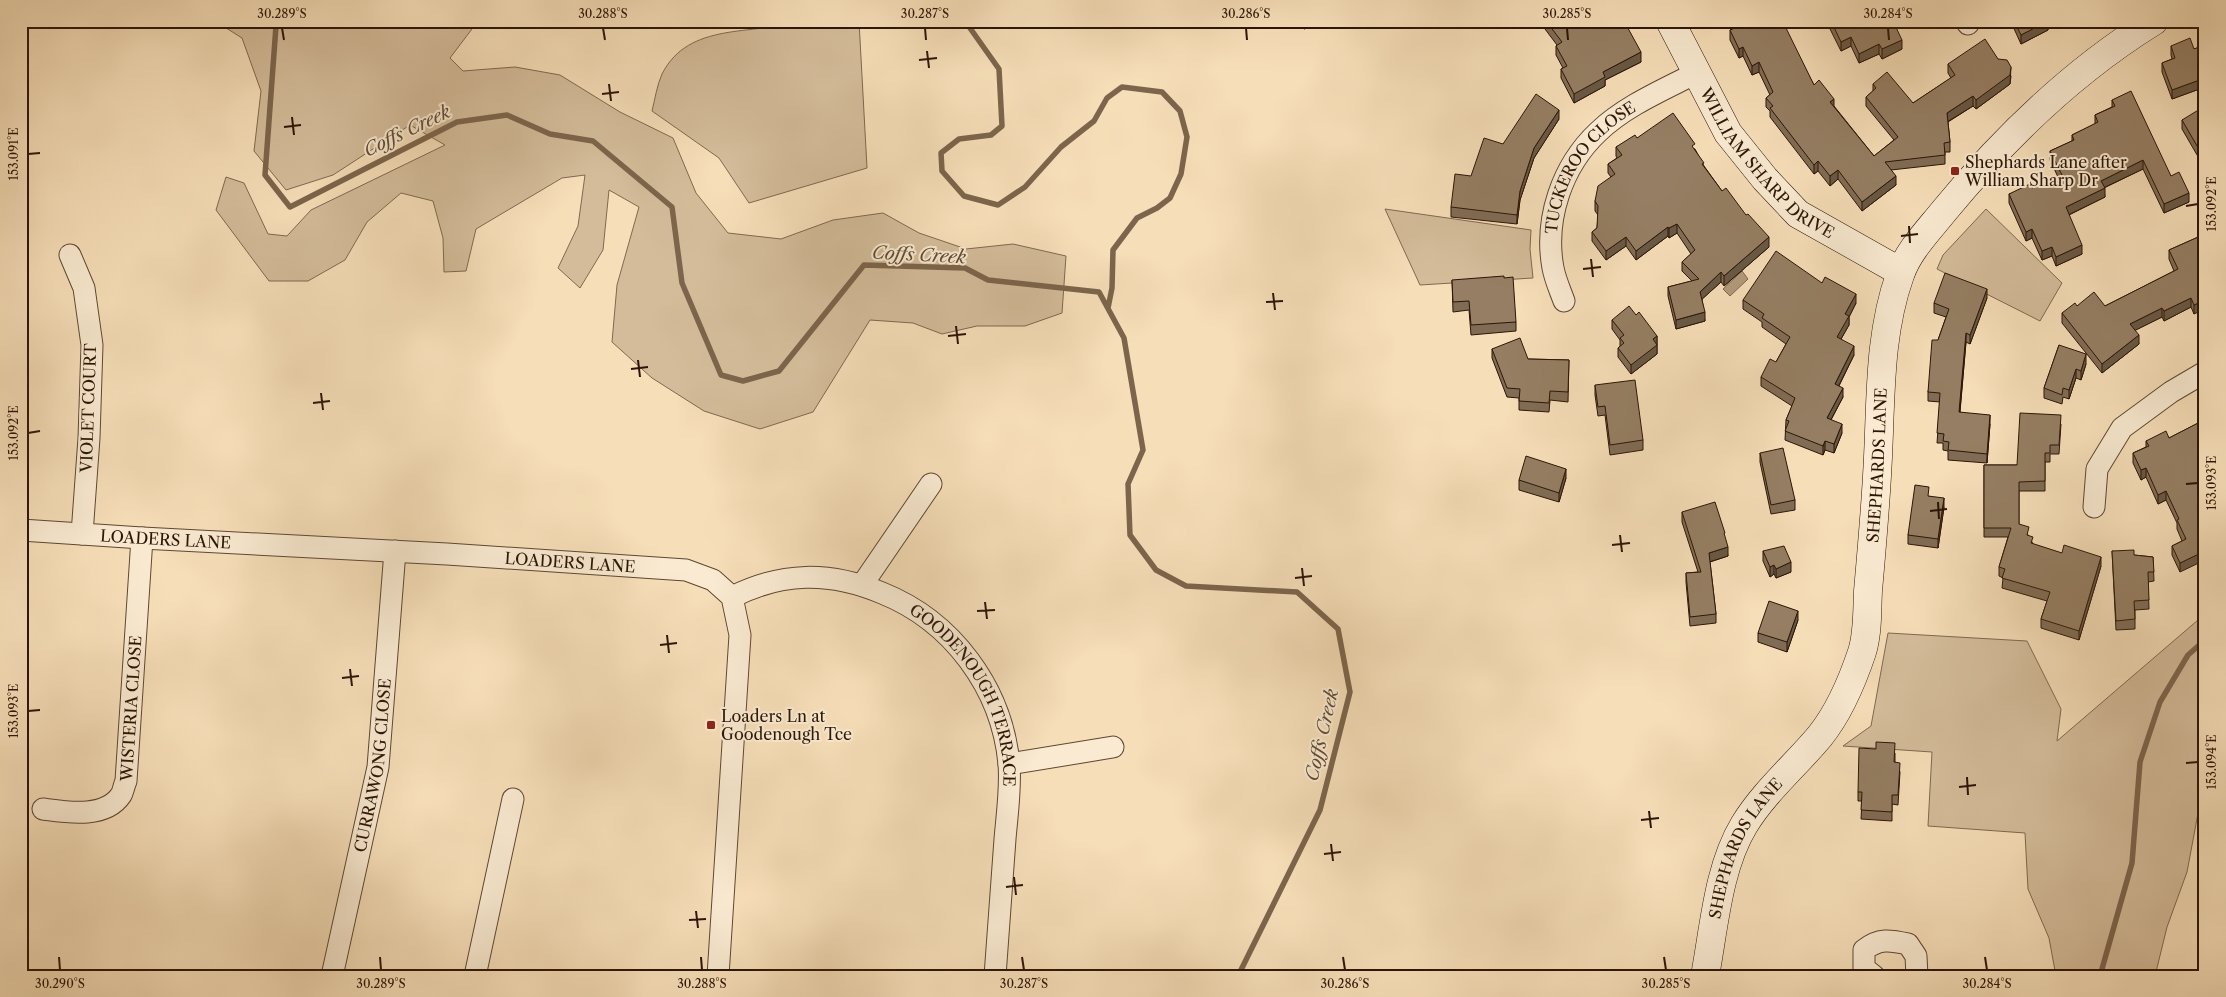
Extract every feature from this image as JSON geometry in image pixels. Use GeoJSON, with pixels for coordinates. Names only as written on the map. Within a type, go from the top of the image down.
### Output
{"type":"FeatureCollection","features":[{"type":"Feature","properties":{"kind":"street","name":"WILLIAM SHARP DRIVE"},"geometry":{"type":"LineString","coordinates":[[1670,21],[1728,133],[1765,180],[1798,214],[1901,272]]}},
{"type":"Feature","properties":{"kind":"street","name":"SHEPHARDS LANE"},"geometry":{"type":"LineString","coordinates":[[1705,976],[1727,862],[1744,826],[1767,794],[1820,735],[1847,694],[1864,647],[1877,488],[1884,343],[1890,309],[1901,272],[1922,237],[1974,174],[2066,84],[2116,45],[2154,21]]}},
{"type":"Feature","properties":{"kind":"street","name":"TUCKEROO CLOSE"},"geometry":{"type":"LineString","coordinates":[[1564,301],[1553,268],[1552,227],[1558,190],[1574,161],[1598,132],[1628,110],[1696,73]]}},
{"type":"Feature","properties":{"kind":"street","name":"VIOLET COURT"},"geometry":{"type":"LineString","coordinates":[[70,255],[84,288],[92,345],[89,438],[82,534]]}},
{"type":"Feature","properties":{"kind":"street"},"geometry":{"type":"LineString","coordinates":[[2094,506],[2097,470],[2122,428],[2171,392],[2205,372]]}},
{"type":"Feature","properties":{"kind":"street"},"geometry":{"type":"LineString","coordinates":[[862,584],[931,484]]}},
{"type":"Feature","properties":{"kind":"street","name":"LOADERS LANE"},"geometry":{"type":"LineString","coordinates":[[21,530],[686,570],[713,580],[732,597]]}},
{"type":"Feature","properties":{"kind":"street","name":"WISTERIA CLOSE"},"geometry":{"type":"LineString","coordinates":[[42,808],[84,813],[110,804],[120,796],[126,780],[142,538]]}},
{"type":"Feature","properties":{"kind":"street","name":"CURRAWONG CLOSE"},"geometry":{"type":"LineString","coordinates":[[332,976],[378,767],[395,551]]}},
{"type":"Feature","properties":{"kind":"street","name":"GOODENOUGH TERRACE"},"geometry":{"type":"LineString","coordinates":[[732,597],[750,588],[776,580],[802,577],[830,578],[862,584],[899,600],[920,613],[945,633],[962,651],[985,684],[1000,717],[1009,764],[995,976]]}},
{"type":"Feature","properties":{"kind":"street"},"geometry":{"type":"LineString","coordinates":[[718,976],[740,656],[740,635],[732,597]]}},
{"type":"Feature","properties":{"kind":"street"},"geometry":{"type":"LineString","coordinates":[[1009,764],[1113,747]]}},
{"type":"Feature","properties":{"kind":"street"},"geometry":{"type":"LineString","coordinates":[[475,976],[513,799]]}},
{"type":"Feature","properties":{"kind":"street"},"geometry":{"type":"LineString","coordinates":[[1874,976],[1864,968],[1864,950],[1874,942],[1894,941],[1908,944],[1916,956],[1917,976]]}},
{"type":"Feature","properties":{"kind":"shaded area"},"geometry":{"type":"Polygon","coordinates":[[[215,21],[478,21],[450,58],[463,71],[515,67],[560,75],[620,112],[673,138],[696,193],[728,233],[781,239],[833,220],[883,213],[919,233],[966,249],[1013,244],[1066,256],[1062,313],[1025,326],[977,326],[942,334],[913,323],[870,320],[813,412],[760,429],[704,411],[652,378],[612,342],[617,285],[639,207],[609,190],[603,250],[580,288],[558,268],[578,226],[585,175],[562,178],[476,229],[466,271],[444,272],[443,238],[433,201],[401,193],[367,222],[345,260],[308,281],[269,281],[216,210],[226,177],[244,183],[268,234],[287,236],[311,210],[445,145],[410,125],[333,175],[286,190],[254,151],[261,91],[242,38],[215,21]]]}},
{"type":"Feature","properties":{"kind":"shaded area"},"geometry":{"type":"Polygon","coordinates":[[[799,21],[859,21],[867,168],[749,203],[719,158],[652,111],[657,87],[662,74],[674,57],[688,45],[723,33],[799,21]]]}},
{"type":"Feature","properties":{"kind":"shaded area"},"geometry":{"type":"Polygon","coordinates":[[[1385,209],[1531,230],[1530,249],[1533,278],[1420,285],[1385,209]]]}},
{"type":"Feature","properties":{"kind":"shaded area"},"geometry":{"type":"Polygon","coordinates":[[[1986,209],[2062,283],[2040,321],[1937,269],[1943,255],[1986,209]]]}},
{"type":"Feature","properties":{"kind":"shaded area"},"geometry":{"type":"Polygon","coordinates":[[[1742,271],[1748,279],[1730,296],[1723,289],[1742,271]]]}},
{"type":"Feature","properties":{"kind":"shaded area"},"geometry":{"type":"Polygon","coordinates":[[[2205,614],[2205,776],[2187,872],[2167,927],[2155,976],[2056,976],[2049,938],[2028,889],[2025,833],[1928,826],[1932,752],[1843,746],[1871,726],[1888,633],[2027,641],[2061,709],[2057,741],[2205,614]]]}},
{"type":"Feature","properties":{"kind":"building"},"geometry":{"type":"Polygon","coordinates":[[[1546,21],[1624,21],[1641,52],[1603,72],[1605,77],[1574,94],[1561,69],[1567,66],[1556,46],[1562,42],[1546,21]]]}},
{"type":"Feature","properties":{"kind":"building"},"geometry":{"type":"Polygon","coordinates":[[[1732,21],[1779,21],[1782,27],[1785,26],[1814,85],[1819,80],[1834,99],[1830,102],[1874,156],[1898,137],[1866,97],[1876,88],[1873,84],[1887,72],[1913,103],[1955,75],[1948,64],[1985,39],[1998,59],[2007,60],[2011,67],[2010,75],[1976,100],[1973,96],[1947,113],[1950,142],[1944,143],[1945,155],[1885,162],[1896,176],[1862,202],[1838,170],[1830,176],[1818,161],[1814,165],[1770,108],[1773,106],[1766,98],[1773,92],[1759,62],[1752,66],[1743,47],[1739,49],[1730,30],[1735,28],[1732,21]]]}},
{"type":"Feature","properties":{"kind":"building"},"geometry":{"type":"Polygon","coordinates":[[[1831,21],[1886,21],[1887,23],[1893,21],[1902,40],[1882,49],[1879,44],[1859,54],[1851,37],[1841,42],[1831,21]]]}},
{"type":"Feature","properties":{"kind":"building"},"geometry":{"type":"Polygon","coordinates":[[[2014,21],[2048,21],[2021,35],[2014,21]]]}},
{"type":"Feature","properties":{"kind":"building"},"geometry":{"type":"Polygon","coordinates":[[[2190,38],[2194,49],[2205,45],[2205,78],[2172,90],[2162,63],[2175,58],[2171,46],[2190,38]]]}},
{"type":"Feature","properties":{"kind":"building"},"geometry":{"type":"Polygon","coordinates":[[[2131,91],[2171,176],[2179,172],[2189,193],[2164,204],[2143,160],[2101,181],[2105,188],[2066,207],[2082,245],[2056,257],[2052,247],[2042,251],[2032,229],[2026,232],[2009,194],[2030,184],[2032,188],[2062,175],[2050,151],[2074,140],[2072,135],[2098,122],[2095,115],[2115,106],[2112,100],[2131,91]]]}},
{"type":"Feature","properties":{"kind":"building"},"geometry":{"type":"Polygon","coordinates":[[[1536,94],[1559,110],[1534,148],[1520,191],[1517,215],[1451,207],[1455,174],[1471,176],[1484,138],[1503,144],[1536,94]]]}},
{"type":"Feature","properties":{"kind":"building"},"geometry":{"type":"Polygon","coordinates":[[[2200,109],[2205,115],[2205,148],[2200,151],[2182,120],[2200,109]]]}},
{"type":"Feature","properties":{"kind":"building"},"geometry":{"type":"Polygon","coordinates":[[[1673,113],[1695,144],[1692,146],[1704,163],[1702,164],[1722,191],[1726,188],[1746,215],[1748,214],[1769,237],[1724,276],[1721,272],[1700,292],[1705,312],[1676,320],[1668,287],[1699,279],[1682,262],[1695,250],[1677,224],[1668,227],[1636,251],[1626,237],[1606,251],[1592,232],[1597,228],[1598,206],[1595,201],[1598,186],[1615,174],[1608,164],[1622,155],[1616,147],[1635,135],[1637,138],[1673,113]]]}},
{"type":"Feature","properties":{"kind":"building"},"geometry":{"type":"Polygon","coordinates":[[[2205,234],[2205,300],[2194,305],[2191,298],[2164,311],[2162,308],[2130,324],[2139,335],[2102,364],[2062,313],[2075,303],[2077,306],[2094,292],[2105,306],[2178,269],[2169,250],[2205,234]]]}},
{"type":"Feature","properties":{"kind":"building"},"geometry":{"type":"Polygon","coordinates":[[[1776,251],[1822,283],[1825,277],[1856,294],[1845,314],[1849,316],[1837,337],[1854,346],[1835,384],[1843,388],[1827,418],[1842,424],[1834,444],[1825,441],[1823,446],[1785,431],[1789,421],[1786,420],[1795,398],[1761,377],[1770,359],[1776,362],[1790,337],[1762,318],[1764,314],[1743,300],[1776,251]]]}},
{"type":"Feature","properties":{"kind":"building"},"geometry":{"type":"Polygon","coordinates":[[[1945,273],[1987,289],[1970,335],[1966,333],[1959,412],[1990,415],[1987,454],[1948,450],[1949,442],[1943,441],[1944,434],[1937,433],[1940,393],[1928,392],[1932,340],[1938,340],[1949,309],[1934,303],[1945,273]]]}},
{"type":"Feature","properties":{"kind":"building"},"geometry":{"type":"Polygon","coordinates":[[[1504,276],[1504,278],[1513,277],[1516,322],[1471,325],[1469,301],[1453,302],[1452,280],[1504,276]]]}},
{"type":"Feature","properties":{"kind":"building"},"geometry":{"type":"Polygon","coordinates":[[[1629,306],[1636,315],[1639,312],[1657,336],[1653,339],[1657,345],[1631,365],[1618,348],[1624,343],[1620,338],[1624,335],[1612,320],[1629,306]]]}},
{"type":"Feature","properties":{"kind":"building"},"geometry":{"type":"Polygon","coordinates":[[[1520,338],[1528,359],[1569,360],[1568,392],[1550,391],[1549,403],[1519,401],[1520,389],[1507,388],[1492,349],[1520,338]]]}},
{"type":"Feature","properties":{"kind":"building"},"geometry":{"type":"Polygon","coordinates":[[[2059,345],[2086,354],[2081,371],[2076,369],[2069,390],[2063,388],[2062,395],[2044,388],[2059,345]]]}},
{"type":"Feature","properties":{"kind":"building"},"geometry":{"type":"Polygon","coordinates":[[[1635,380],[1643,440],[1610,445],[1605,406],[1598,407],[1595,385],[1635,380]]]}},
{"type":"Feature","properties":{"kind":"building"},"geometry":{"type":"Polygon","coordinates":[[[2020,413],[2061,415],[2059,445],[2050,445],[2050,453],[2045,453],[2045,481],[2019,482],[2019,524],[2029,527],[2027,535],[2033,537],[2031,543],[2062,553],[2064,545],[2101,557],[2079,631],[2041,619],[2050,592],[2002,578],[2005,569],[1999,567],[2011,528],[1984,528],[1984,465],[2017,465],[2020,413]]]}},
{"type":"Feature","properties":{"kind":"building"},"geometry":{"type":"Polygon","coordinates":[[[2204,420],[2205,551],[2180,563],[2172,546],[2186,539],[2177,520],[2179,519],[2166,491],[2158,495],[2146,468],[2141,470],[2133,453],[2149,446],[2146,441],[2166,431],[2169,438],[2204,420]]]}},
{"type":"Feature","properties":{"kind":"building"},"geometry":{"type":"Polygon","coordinates":[[[1783,448],[1795,500],[1771,505],[1760,453],[1783,448]]]}},
{"type":"Feature","properties":{"kind":"building"},"geometry":{"type":"Polygon","coordinates":[[[1526,456],[1566,469],[1559,493],[1519,480],[1526,456]]]}},
{"type":"Feature","properties":{"kind":"building"},"geometry":{"type":"Polygon","coordinates":[[[1915,485],[1929,487],[1928,496],[1944,498],[1938,539],[1908,535],[1915,485]]]}},
{"type":"Feature","properties":{"kind":"building"},"geometry":{"type":"Polygon","coordinates":[[[1715,502],[1728,547],[1709,553],[1716,614],[1690,617],[1686,573],[1701,572],[1682,512],[1715,502]]]}},
{"type":"Feature","properties":{"kind":"building"},"geometry":{"type":"Polygon","coordinates":[[[1784,546],[1791,562],[1776,569],[1774,565],[1770,567],[1763,551],[1784,546]]]}},
{"type":"Feature","properties":{"kind":"building"},"geometry":{"type":"Polygon","coordinates":[[[2134,550],[2134,555],[2153,557],[2154,572],[2148,572],[2149,600],[2134,601],[2135,619],[2116,621],[2112,551],[2134,550]]]}},
{"type":"Feature","properties":{"kind":"building"},"geometry":{"type":"Polygon","coordinates":[[[1769,601],[1798,611],[1787,642],[1758,633],[1769,601]]]}},
{"type":"Feature","properties":{"kind":"building"},"geometry":{"type":"Polygon","coordinates":[[[1876,742],[1895,743],[1894,762],[1900,763],[1898,795],[1892,795],[1892,812],[1861,810],[1862,792],[1858,792],[1859,748],[1876,749],[1876,742]]]}},
{"type":"Feature","properties":{"kind":"waterway","name":"Coffs Creek"},"geometry":{"type":"LineString","coordinates":[[273,21],[276,26],[265,175],[290,207],[457,122],[507,115],[550,134],[593,141],[672,207],[682,283],[721,375],[743,381],[779,371],[864,265],[965,268],[988,280],[1099,292],[1124,338],[1143,450],[1128,484],[1130,535],[1156,570],[1186,586],[1297,592],[1338,629],[1350,692],[1320,810],[1238,976]]}},
{"type":"Feature","properties":{"kind":"waterway","name":"Coffs Creek"},"geometry":{"type":"LineString","coordinates":[[388,21],[391,23],[397,21]]}},
{"type":"Feature","properties":{"kind":"waterway"},"geometry":{"type":"LineString","coordinates":[[965,21],[999,69],[1002,126],[991,135],[959,139],[941,153],[942,171],[964,196],[998,205],[1025,187],[1061,147],[1094,121],[1107,98],[1122,87],[1162,92],[1180,111],[1187,137],[1181,174],[1170,198],[1157,208],[1137,218],[1113,250],[1112,288],[1108,308]]}},
{"type":"Feature","properties":{"kind":"waterway"},"geometry":{"type":"LineString","coordinates":[[2100,976],[2132,863],[2140,762],[2160,702],[2188,655],[2205,640]]}},
{"type":"Feature","properties":{"kind":"place","name":"Shephards Lane after William Sharp Dr"},"geometry":{"type":"Point","coordinates":[1955,171]}},
{"type":"Feature","properties":{"kind":"place","name":"Loaders Ln at Goodenough Tce"},"geometry":{"type":"Point","coordinates":[711,725]}}]}
